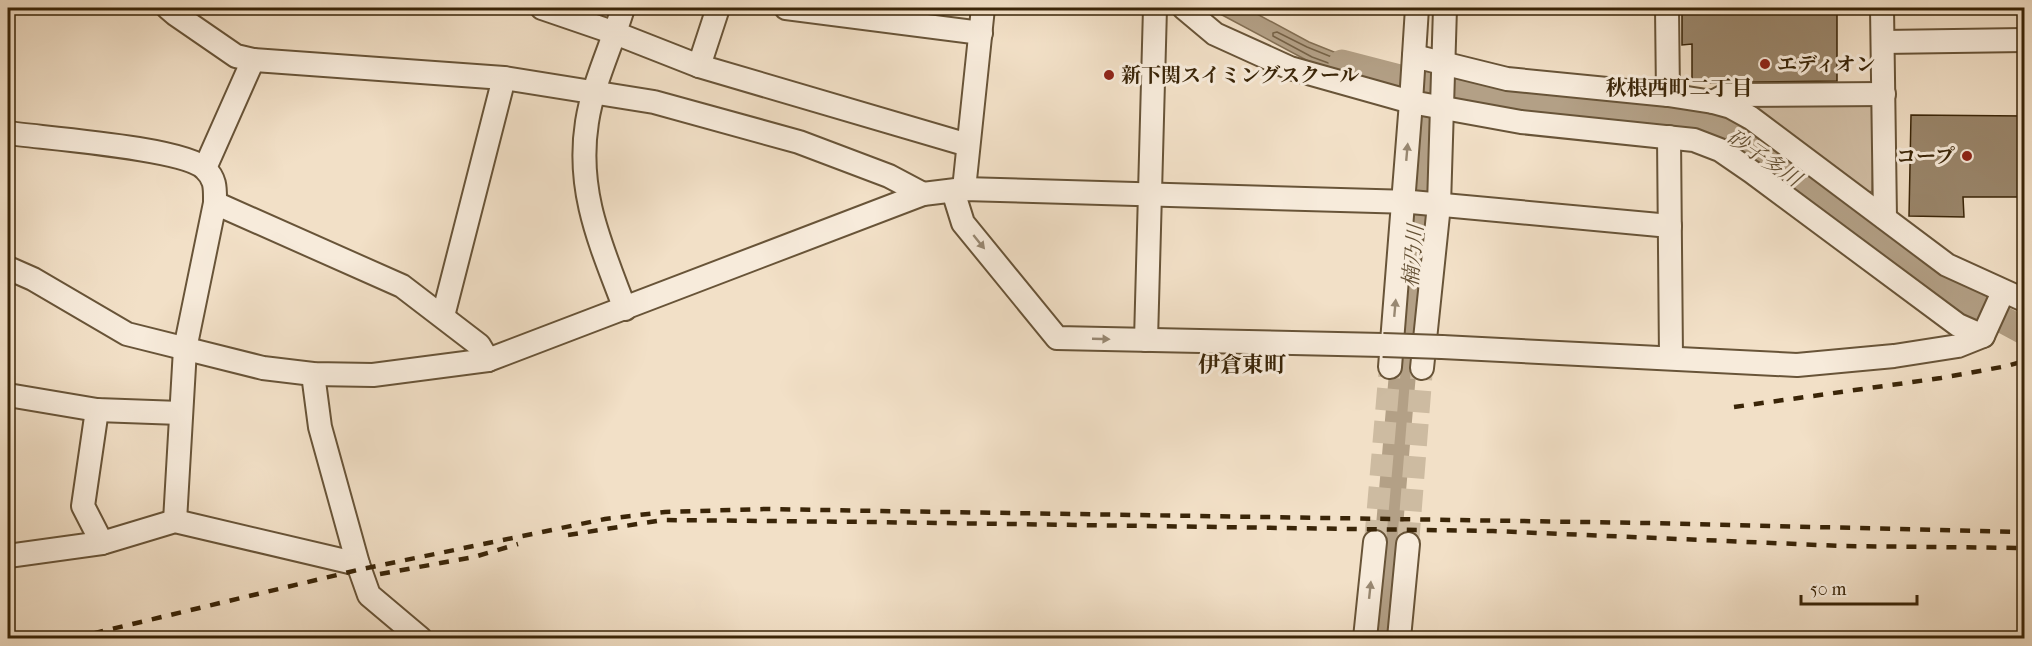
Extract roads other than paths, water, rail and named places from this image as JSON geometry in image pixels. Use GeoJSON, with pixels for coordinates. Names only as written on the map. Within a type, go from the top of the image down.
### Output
{"type":"FeatureCollection","features":[{"type":"Feature","properties":{"kind":"street"},"geometry":{"type":"LineString","coordinates":[[168,8],[236,56],[253,60],[504,78],[654,102],[799,142],[889,177],[923,194]]}},
{"type":"Feature","properties":{"kind":"street"},"geometry":{"type":"LineString","coordinates":[[542,8],[615,33],[699,66],[968,145]]}},
{"type":"Feature","properties":{"kind":"street"},"geometry":{"type":"LineString","coordinates":[[623,8],[587,122],[584,168],[588,204],[625,309]]}},
{"type":"Feature","properties":{"kind":"street"},"geometry":{"type":"LineString","coordinates":[[699,66],[718,8]]}},
{"type":"Feature","properties":{"kind":"street"},"geometry":{"type":"LineString","coordinates":[[786,8],[981,33]]}},
{"type":"Feature","properties":{"kind":"street"},"geometry":{"type":"LineString","coordinates":[[983,8],[968,145],[958,190],[963,223],[1057,338],[1442,347],[1797,365],[1958,346],[1985,332],[2001,295]]}},
{"type":"Feature","properties":{"kind":"street"},"geometry":{"type":"LineString","coordinates":[[1146,340],[1155,8]]}},
{"type":"Feature","properties":{"kind":"street"},"geometry":{"type":"LineString","coordinates":[[1184,8],[1215,34],[1290,68],[1427,103],[1521,122],[1694,140],[1720,150],[1958,326],[1985,332]]}},
{"type":"Feature","properties":{"kind":"street"},"geometry":{"type":"LineString","coordinates":[[1390,367],[1420,203],[1427,103],[1414,58],[1417,8]]}},
{"type":"Feature","properties":{"kind":"street"},"geometry":{"type":"LineString","coordinates":[[1422,368],[1420,203],[1427,103],[1444,65],[1445,8]]}},
{"type":"Feature","properties":{"kind":"street"},"geometry":{"type":"LineString","coordinates":[[1667,8],[1668,95]]}},
{"type":"Feature","properties":{"kind":"street"},"geometry":{"type":"LineString","coordinates":[[1882,8],[1885,218]]}},
{"type":"Feature","properties":{"kind":"street"},"geometry":{"type":"LineString","coordinates":[[1883,42],[2025,40]]}},
{"type":"Feature","properties":{"kind":"street"},"geometry":{"type":"LineString","coordinates":[[1414,58],[1507,79],[1668,95],[1731,107],[1751,118],[1947,265],[2001,295],[2025,300]]}},
{"type":"Feature","properties":{"kind":"street"},"geometry":{"type":"LineString","coordinates":[[205,168],[253,60]]}},
{"type":"Feature","properties":{"kind":"street"},"geometry":{"type":"LineString","coordinates":[[443,316],[504,78]]}},
{"type":"Feature","properties":{"kind":"street"},"geometry":{"type":"LineString","coordinates":[[1713,102],[1726,95],[1884,94]]}},
{"type":"Feature","properties":{"kind":"street"},"geometry":{"type":"LineString","coordinates":[[8,133],[154,151],[194,160],[205,168],[215,184],[215,203],[185,349],[175,521]]}},
{"type":"Feature","properties":{"kind":"street"},"geometry":{"type":"LineString","coordinates":[[1669,138],[1671,358]]}},
{"type":"Feature","properties":{"kind":"street"},"geometry":{"type":"LineString","coordinates":[[8,267],[33,279],[127,334],[263,368],[312,374],[373,375],[488,360],[923,194],[958,190],[1420,203],[1670,226]]}},
{"type":"Feature","properties":{"kind":"street"},"geometry":{"type":"LineString","coordinates":[[215,203],[402,286],[479,345],[488,360]]}},
{"type":"Feature","properties":{"kind":"street"},"geometry":{"type":"LineString","coordinates":[[312,374],[320,427],[358,564],[369,595],[420,639]]}},
{"type":"Feature","properties":{"kind":"street"},"geometry":{"type":"LineString","coordinates":[[8,395],[97,410],[180,413]]}},
{"type":"Feature","properties":{"kind":"street"},"geometry":{"type":"LineString","coordinates":[[97,410],[83,506],[102,543]]}},
{"type":"Feature","properties":{"kind":"street"},"geometry":{"type":"LineString","coordinates":[[8,556],[102,543],[175,521],[358,564]]}},
{"type":"Feature","properties":{"kind":"street"},"geometry":{"type":"LineString","coordinates":[[1365,639],[1375,542]]}},
{"type":"Feature","properties":{"kind":"street"},"geometry":{"type":"LineString","coordinates":[[1399,639],[1408,544]]}},
{"type":"Feature","properties":{"kind":"water"},"geometry":{"type":"Polygon","coordinates":[[[1209,8],[1246,8],[1309,42],[1378,66],[1372,83],[1310,62],[1209,8]]]}},
{"type":"Feature","properties":{"kind":"waterway","name":"砂子多川"},"geometry":{"type":"LineString","coordinates":[[1342,63],[1427,85],[1497,99],[1562,108],[1673,117],[1717,127],[1750,144],[1879,244],[1959,296],[2024,331]]}},
{"type":"Feature","properties":{"kind":"waterway","name":"楠乃川"},"geometry":{"type":"LineString","coordinates":[[1380,638],[1427,85]]}},
{"type":"Feature","properties":{"kind":"tunnel"},"geometry":{"type":"LineString","coordinates":[[1375,542],[1390,367]]}},
{"type":"Feature","properties":{"kind":"tunnel"},"geometry":{"type":"LineString","coordinates":[[1408,544],[1422,368]]}},
{"type":"Feature","properties":{"kind":"railway"},"geometry":{"type":"LineString","coordinates":[[1734,407],[1941,378],[2024,361]]}},
{"type":"Feature","properties":{"kind":"railway"},"geometry":{"type":"LineString","coordinates":[[74,638],[362,569],[605,519],[665,512],[766,509],[1647,523],[2024,532]]}},
{"type":"Feature","properties":{"kind":"railway"},"geometry":{"type":"LineString","coordinates":[[568,535],[663,520],[1493,531],[1842,546],[2024,548]]}},
{"type":"Feature","properties":{"kind":"railway"},"geometry":{"type":"LineString","coordinates":[[380,574],[474,557],[518,544]]}},
{"type":"Feature","properties":{"kind":"place","name":"エディオン"},"geometry":{"type":"Point","coordinates":[1765,64]}},
{"type":"Feature","properties":{"kind":"place","name":"新下関スイミングスクール"},"geometry":{"type":"Point","coordinates":[1109,75]}},
{"type":"Feature","properties":{"kind":"place","name":"コープ"},"geometry":{"type":"Point","coordinates":[1967,156]}},
{"type":"Feature","properties":{"kind":"district","name":"秋根西町二丁目"},"geometry":{"type":"Point","coordinates":[1679,88]}},
{"type":"Feature","properties":{"kind":"district","name":"伊倉東町"},"geometry":{"type":"Point","coordinates":[1242,365]}}]}
